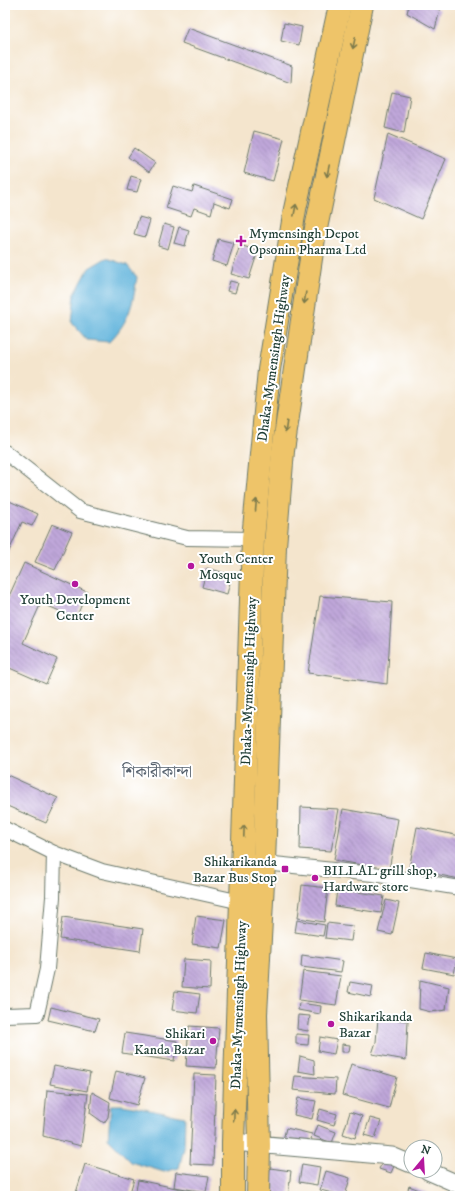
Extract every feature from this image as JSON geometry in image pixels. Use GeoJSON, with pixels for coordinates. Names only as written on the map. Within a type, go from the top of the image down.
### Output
{"type":"FeatureCollection","features":[{"type":"Feature","properties":{"kind":"highway","name":"Dhaka-Mymensingh Highway"},"geometry":{"type":"LineString","coordinates":[[233,1196],[233,1142],[253,539],[269,370],[295,210],[340,5]]}},
{"type":"Feature","properties":{"kind":"highway","name":"Dhaka-Mymensingh Highway"},"geometry":{"type":"LineString","coordinates":[[258,1196],[259,1145],[256,1014],[264,864],[275,546],[282,451],[314,238],[362,5]]}},
{"type":"Feature","properties":{"kind":"street"},"geometry":{"type":"LineString","coordinates":[[5,452],[80,510],[187,538],[253,539]]}},
{"type":"Feature","properties":{"kind":"street"},"geometry":{"type":"LineString","coordinates":[[5,829],[54,853],[102,872],[241,902]]}},
{"type":"Feature","properties":{"kind":"street"},"geometry":{"type":"LineString","coordinates":[[5,1015],[37,1014],[47,969],[53,898],[54,853]]}},
{"type":"Feature","properties":{"kind":"street"},"geometry":{"type":"LineString","coordinates":[[264,864],[374,874],[460,888]]}},
{"type":"Feature","properties":{"kind":"street"},"geometry":{"type":"LineString","coordinates":[[233,1142],[392,1156],[403,1161]]}},
{"type":"Feature","properties":{"kind":"street"},"geometry":{"type":"LineString","coordinates":[[443,1178],[460,1185]]}},
{"type":"Feature","properties":{"kind":"water"},"geometry":{"type":"Polygon","coordinates":[[[106,258],[127,265],[137,277],[132,305],[126,320],[116,335],[109,342],[87,340],[72,323],[75,294],[89,268],[106,258]]]}},
{"type":"Feature","properties":{"kind":"water"},"geometry":{"type":"Polygon","coordinates":[[[111,1105],[123,1105],[185,1117],[184,1148],[179,1168],[164,1172],[131,1162],[108,1139],[111,1105]]]}},
{"type":"Feature","properties":{"kind":"building"},"geometry":{"type":"Polygon","coordinates":[[[409,5],[431,5],[440,10],[435,29],[407,13],[409,5]]]}},
{"type":"Feature","properties":{"kind":"building"},"geometry":{"type":"Polygon","coordinates":[[[284,23],[302,27],[299,45],[281,41],[284,23]]]}},
{"type":"Feature","properties":{"kind":"building"},"geometry":{"type":"Polygon","coordinates":[[[188,28],[292,66],[291,83],[182,43],[188,28]]]}},
{"type":"Feature","properties":{"kind":"building"},"geometry":{"type":"Polygon","coordinates":[[[392,92],[410,96],[404,133],[385,128],[392,92]]]}},
{"type":"Feature","properties":{"kind":"building"},"geometry":{"type":"Polygon","coordinates":[[[254,131],[284,139],[273,181],[244,173],[254,131]]]}},
{"type":"Feature","properties":{"kind":"building"},"geometry":{"type":"Polygon","coordinates":[[[388,134],[446,159],[421,219],[374,198],[388,134]]]}},
{"type":"Feature","properties":{"kind":"building"},"geometry":{"type":"Polygon","coordinates":[[[134,148],[155,163],[149,172],[128,157],[134,148]]]}},
{"type":"Feature","properties":{"kind":"building"},"geometry":{"type":"Polygon","coordinates":[[[131,176],[141,179],[137,192],[127,190],[131,176]]]}},
{"type":"Feature","properties":{"kind":"building"},"geometry":{"type":"Polygon","coordinates":[[[173,186],[192,192],[194,186],[233,199],[230,208],[214,202],[211,214],[194,208],[191,216],[166,208],[173,186]]]}},
{"type":"Feature","properties":{"kind":"building"},"geometry":{"type":"Polygon","coordinates":[[[139,217],[150,220],[145,237],[134,234],[139,217]]]}},
{"type":"Feature","properties":{"kind":"building"},"geometry":{"type":"Polygon","coordinates":[[[164,224],[174,227],[168,249],[158,246],[164,224]]]}},
{"type":"Feature","properties":{"kind":"building"},"geometry":{"type":"Polygon","coordinates":[[[179,227],[189,230],[185,246],[174,243],[179,227]]]}},
{"type":"Feature","properties":{"kind":"building"},"geometry":{"type":"Polygon","coordinates":[[[218,239],[234,243],[227,266],[212,261],[218,239]]]}},
{"type":"Feature","properties":{"kind":"building"},"geometry":{"type":"Polygon","coordinates":[[[240,245],[258,251],[249,279],[231,274],[240,245]]]}},
{"type":"Feature","properties":{"kind":"building"},"geometry":{"type":"Polygon","coordinates":[[[230,281],[238,283],[235,293],[227,291],[230,281]]]}},
{"type":"Feature","properties":{"kind":"building"},"geometry":{"type":"Polygon","coordinates":[[[5,499],[38,514],[32,526],[22,522],[5,560],[5,518],[7,514],[5,514],[5,499]]]}},
{"type":"Feature","properties":{"kind":"building"},"geometry":{"type":"Polygon","coordinates":[[[52,524],[72,532],[55,570],[35,562],[52,524]]]}},
{"type":"Feature","properties":{"kind":"building"},"geometry":{"type":"Polygon","coordinates":[[[24,563],[87,592],[76,618],[41,603],[23,643],[57,659],[46,684],[5,666],[5,605],[24,563]]]}},
{"type":"Feature","properties":{"kind":"building"},"geometry":{"type":"Polygon","coordinates":[[[207,568],[232,575],[227,594],[202,587],[207,568]]]}},
{"type":"Feature","properties":{"kind":"building"},"geometry":{"type":"Polygon","coordinates":[[[320,596],[392,602],[387,684],[308,673],[320,596]]]}},
{"type":"Feature","properties":{"kind":"building"},"geometry":{"type":"Polygon","coordinates":[[[5,774],[58,798],[46,823],[5,805],[5,774]]]}},
{"type":"Feature","properties":{"kind":"building"},"geometry":{"type":"Polygon","coordinates":[[[301,807],[339,809],[331,851],[300,849],[301,807]]]}},
{"type":"Feature","properties":{"kind":"building"},"geometry":{"type":"Polygon","coordinates":[[[343,809],[398,819],[389,870],[334,860],[343,809]]]}},
{"type":"Feature","properties":{"kind":"building"},"geometry":{"type":"Polygon","coordinates":[[[417,827],[460,836],[460,879],[409,869],[417,827]]]}},
{"type":"Feature","properties":{"kind":"building"},"geometry":{"type":"Polygon","coordinates":[[[302,885],[328,888],[324,922],[298,918],[302,885]]]}},
{"type":"Feature","properties":{"kind":"building"},"geometry":{"type":"Polygon","coordinates":[[[337,889],[384,896],[381,913],[335,906],[337,889]]]}},
{"type":"Feature","properties":{"kind":"building"},"geometry":{"type":"Polygon","coordinates":[[[386,900],[399,903],[392,935],[378,932],[386,900]]]}},
{"type":"Feature","properties":{"kind":"building"},"geometry":{"type":"Polygon","coordinates":[[[196,916],[226,920],[221,948],[192,944],[196,916]]]}},
{"type":"Feature","properties":{"kind":"building"},"geometry":{"type":"Polygon","coordinates":[[[63,917],[143,929],[140,951],[60,939],[63,917]]]}},
{"type":"Feature","properties":{"kind":"building"},"geometry":{"type":"Polygon","coordinates":[[[297,920],[325,925],[323,936],[295,932],[297,920]]]}},
{"type":"Feature","properties":{"kind":"building"},"geometry":{"type":"Polygon","coordinates":[[[327,923],[353,926],[351,941],[325,938],[327,923]]]}},
{"type":"Feature","properties":{"kind":"building"},"geometry":{"type":"Polygon","coordinates":[[[426,953],[457,959],[454,974],[423,968],[426,953]]]}},
{"type":"Feature","properties":{"kind":"building"},"geometry":{"type":"Polygon","coordinates":[[[302,955],[343,961],[341,972],[301,967],[302,955]]]}},
{"type":"Feature","properties":{"kind":"building"},"geometry":{"type":"Polygon","coordinates":[[[184,959],[211,961],[210,989],[182,987],[184,959]]]}},
{"type":"Feature","properties":{"kind":"building"},"geometry":{"type":"Polygon","coordinates":[[[303,971],[341,976],[336,1005],[299,1000],[303,971]]]}},
{"type":"Feature","properties":{"kind":"building"},"geometry":{"type":"Polygon","coordinates":[[[420,980],[449,987],[446,1010],[431,1012],[419,1009],[420,980]]]}},
{"type":"Feature","properties":{"kind":"building"},"geometry":{"type":"Polygon","coordinates":[[[350,982],[373,986],[371,997],[348,992],[350,982]]]}},
{"type":"Feature","properties":{"kind":"building"},"geometry":{"type":"Polygon","coordinates":[[[175,991],[200,994],[197,1013],[172,1010],[175,991]]]}},
{"type":"Feature","properties":{"kind":"building"},"geometry":{"type":"Polygon","coordinates":[[[299,1003],[321,1006],[320,1014],[298,1010],[299,1003]]]}},
{"type":"Feature","properties":{"kind":"building"},"geometry":{"type":"Polygon","coordinates":[[[51,1007],[99,1019],[95,1031],[48,1020],[51,1007]]]}},
{"type":"Feature","properties":{"kind":"building"},"geometry":{"type":"Polygon","coordinates":[[[298,1015],[310,1016],[308,1031],[297,1029],[298,1015]]]}},
{"type":"Feature","properties":{"kind":"building"},"geometry":{"type":"Polygon","coordinates":[[[378,1018],[408,1021],[406,1060],[372,1054],[376,1042],[378,1018]]]}},
{"type":"Feature","properties":{"kind":"building"},"geometry":{"type":"Polygon","coordinates":[[[189,1026],[219,1028],[216,1068],[186,1066],[189,1026]]]}},
{"type":"Feature","properties":{"kind":"building"},"geometry":{"type":"Polygon","coordinates":[[[125,1033],[177,1041],[174,1061],[122,1053],[125,1033]]]}},
{"type":"Feature","properties":{"kind":"building"},"geometry":{"type":"Polygon","coordinates":[[[296,1034],[309,1035],[308,1045],[296,1044],[296,1034]]]}},
{"type":"Feature","properties":{"kind":"building"},"geometry":{"type":"Polygon","coordinates":[[[320,1037],[337,1040],[334,1054],[318,1051],[320,1037]]]}},
{"type":"Feature","properties":{"kind":"building"},"geometry":{"type":"Polygon","coordinates":[[[342,1044],[350,1045],[349,1052],[342,1052],[342,1044]]]}},
{"type":"Feature","properties":{"kind":"building"},"geometry":{"type":"Polygon","coordinates":[[[300,1056],[314,1060],[315,1074],[298,1071],[300,1056]]]}},
{"type":"Feature","properties":{"kind":"building"},"geometry":{"type":"Polygon","coordinates":[[[351,1064],[397,1077],[389,1108],[342,1095],[351,1064]]]}},
{"type":"Feature","properties":{"kind":"building"},"geometry":{"type":"Polygon","coordinates":[[[54,1066],[90,1073],[87,1091],[50,1084],[54,1066]]]}},
{"type":"Feature","properties":{"kind":"building"},"geometry":{"type":"Polygon","coordinates":[[[116,1071],[145,1078],[137,1105],[110,1098],[116,1071]]]}},
{"type":"Feature","properties":{"kind":"building"},"geometry":{"type":"Polygon","coordinates":[[[194,1074],[216,1075],[213,1165],[190,1164],[194,1074]]]}},
{"type":"Feature","properties":{"kind":"building"},"geometry":{"type":"Polygon","coordinates":[[[295,1076],[336,1079],[335,1094],[293,1090],[295,1076]]]}},
{"type":"Feature","properties":{"kind":"building"},"geometry":{"type":"Polygon","coordinates":[[[47,1090],[88,1094],[81,1146],[43,1136],[47,1090]]]}},
{"type":"Feature","properties":{"kind":"building"},"geometry":{"type":"Polygon","coordinates":[[[92,1092],[110,1102],[108,1117],[104,1123],[90,1113],[92,1092]]]}},
{"type":"Feature","properties":{"kind":"building"},"geometry":{"type":"Polygon","coordinates":[[[298,1098],[316,1101],[312,1119],[294,1115],[298,1098]]]}},
{"type":"Feature","properties":{"kind":"building"},"geometry":{"type":"Polygon","coordinates":[[[320,1109],[337,1114],[334,1125],[317,1120],[320,1109]]]}},
{"type":"Feature","properties":{"kind":"building"},"geometry":{"type":"Polygon","coordinates":[[[350,1112],[362,1116],[355,1138],[343,1134],[350,1112]]]}},
{"type":"Feature","properties":{"kind":"building"},"geometry":{"type":"Polygon","coordinates":[[[370,1118],[381,1121],[375,1138],[364,1135],[370,1118]]]}},
{"type":"Feature","properties":{"kind":"building"},"geometry":{"type":"Polygon","coordinates":[[[318,1125],[336,1132],[332,1143],[314,1136],[318,1125]]]}},
{"type":"Feature","properties":{"kind":"building"},"geometry":{"type":"Polygon","coordinates":[[[286,1128],[312,1134],[310,1146],[283,1140],[286,1128]]]}},
{"type":"Feature","properties":{"kind":"building"},"geometry":{"type":"Polygon","coordinates":[[[383,1161],[394,1166],[391,1173],[379,1169],[383,1161]]]}},
{"type":"Feature","properties":{"kind":"building"},"geometry":{"type":"Polygon","coordinates":[[[85,1164],[134,1179],[129,1196],[75,1196],[85,1164]]]}},
{"type":"Feature","properties":{"kind":"building"},"geometry":{"type":"Polygon","coordinates":[[[302,1164],[320,1167],[317,1185],[299,1182],[302,1164]]]}},
{"type":"Feature","properties":{"kind":"building"},"geometry":{"type":"Polygon","coordinates":[[[270,1168],[291,1171],[288,1196],[266,1196],[270,1168]]]}},
{"type":"Feature","properties":{"kind":"building"},"geometry":{"type":"Polygon","coordinates":[[[326,1171],[350,1178],[345,1196],[320,1190],[326,1171]]]}},
{"type":"Feature","properties":{"kind":"building"},"geometry":{"type":"Polygon","coordinates":[[[176,1172],[209,1176],[206,1192],[174,1187],[176,1172]]]}},
{"type":"Feature","properties":{"kind":"building"},"geometry":{"type":"Polygon","coordinates":[[[138,1180],[204,1194],[204,1196],[135,1196],[138,1180]]]}},
{"type":"Feature","properties":{"kind":"building"},"geometry":{"type":"Polygon","coordinates":[[[409,1186],[435,1196],[406,1196],[409,1186]]]}},
{"type":"Feature","properties":{"kind":"place","name":"Mymensingh Depot Opsonin Pharma Ltd"},"geometry":{"type":"Point","coordinates":[241,241]}},
{"type":"Feature","properties":{"kind":"place","name":"Youth Center Mosque"},"geometry":{"type":"Point","coordinates":[191,566]}},
{"type":"Feature","properties":{"kind":"place","name":"Youth Development Center"},"geometry":{"type":"Point","coordinates":[75,584]}},
{"type":"Feature","properties":{"kind":"place","name":"Shikarikanda Bazar Bus Stop"},"geometry":{"type":"Point","coordinates":[285,869]}},
{"type":"Feature","properties":{"kind":"place","name":"BILLAL grill shop, Hardware store"},"geometry":{"type":"Point","coordinates":[315,878]}},
{"type":"Feature","properties":{"kind":"place","name":"Shikarikanda Bazar"},"geometry":{"type":"Point","coordinates":[331,1024]}},
{"type":"Feature","properties":{"kind":"place","name":"Shikari Kanda Bazar"},"geometry":{"type":"Point","coordinates":[213,1041]}},
{"type":"Feature","properties":{"kind":"district","name":"শিকারীকান্দা"},"geometry":{"type":"Point","coordinates":[157,771]}}]}
